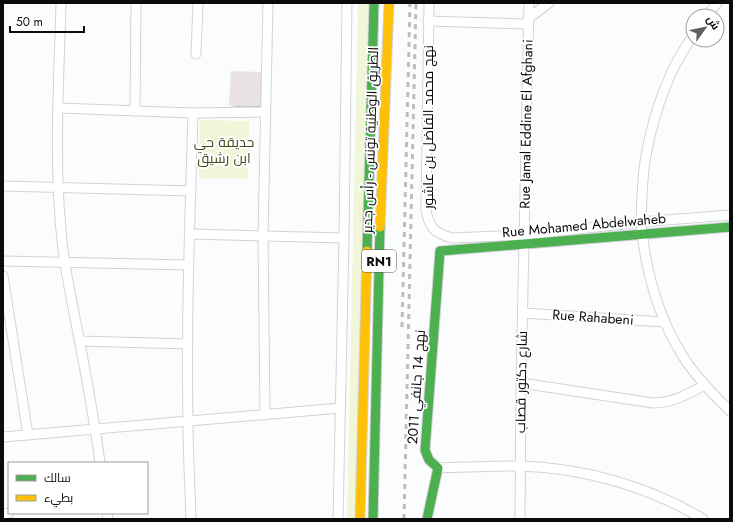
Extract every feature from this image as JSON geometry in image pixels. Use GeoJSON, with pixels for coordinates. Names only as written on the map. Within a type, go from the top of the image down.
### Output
{"type":"FeatureCollection","features":[{"type":"Feature","properties":{"kind":"main road","name":"الطريق الوطنية تونس - رأس جدير"},"geometry":{"type":"LineString","coordinates":[[360,519],[374,3]]}},
{"type":"Feature","properties":{"kind":"main road","name":"الطريق الوطنية تونس - رأس جدير"},"geometry":{"type":"LineString","coordinates":[[374,519],[378,282],[389,3]]}},
{"type":"Feature","properties":{"kind":"main road","name":"Rue Mohamed Abdelwaheb"},"geometry":{"type":"LineString","coordinates":[[440,251],[525,245],[642,233],[730,227]]}},
{"type":"Feature","properties":{"kind":"main road","name":"نهج 14 جانفي 2011"},"geometry":{"type":"LineString","coordinates":[[438,468],[428,461],[426,456],[425,439],[430,399],[440,251]]}},
{"type":"Feature","properties":{"kind":"main road"},"geometry":{"type":"LineString","coordinates":[[427,519],[438,468]]}},
{"type":"Feature","properties":{"kind":"street"},"geometry":{"type":"LineString","coordinates":[[61,3],[58,108],[58,187],[60,229],[64,263],[100,462]]}},
{"type":"Feature","properties":{"kind":"street"},"geometry":{"type":"LineString","coordinates":[[135,111],[136,3]]}},
{"type":"Feature","properties":{"kind":"street"},"geometry":{"type":"LineString","coordinates":[[196,54],[198,3]]}},
{"type":"Feature","properties":{"kind":"street"},"geometry":{"type":"LineString","coordinates":[[266,415],[263,235],[268,3]]}},
{"type":"Feature","properties":{"kind":"street"},"geometry":{"type":"LineString","coordinates":[[338,519],[347,3]]}},
{"type":"Feature","properties":{"kind":"street","name":"نهج محمد الفاضل بن عاشور"},"geometry":{"type":"LineString","coordinates":[[429,3],[426,204],[428,220],[433,230],[452,238],[524,235],[641,222],[730,215]]}},
{"type":"Feature","properties":{"kind":"street","name":"Rue Jamal Eddine El Afghani"},"geometry":{"type":"LineString","coordinates":[[525,245],[529,3]]}},
{"type":"Feature","properties":{"kind":"street"},"geometry":{"type":"LineString","coordinates":[[428,21],[529,21],[549,3]]}},
{"type":"Feature","properties":{"kind":"street"},"geometry":{"type":"LineString","coordinates":[[686,48],[674,68],[662,95],[652,126],[646,156],[641,222],[642,233],[651,279],[664,322],[683,356],[705,385],[730,411]]}},
{"type":"Feature","properties":{"kind":"street"},"geometry":{"type":"LineString","coordinates":[[58,108],[135,111],[266,112]]}},
{"type":"Feature","properties":{"kind":"street"},"geometry":{"type":"LineString","coordinates":[[191,519],[188,421],[188,266],[193,112]]}},
{"type":"Feature","properties":{"kind":"street"},"geometry":{"type":"LineString","coordinates":[[3,186],[190,192]]}},
{"type":"Feature","properties":{"kind":"street"},"geometry":{"type":"LineString","coordinates":[[190,234],[344,238]]}},
{"type":"Feature","properties":{"kind":"street","name":"شارع دكتور قصاب"},"geometry":{"type":"LineString","coordinates":[[520,519],[521,383],[525,245]]}},
{"type":"Feature","properties":{"kind":"street"},"geometry":{"type":"LineString","coordinates":[[3,261],[188,266]]}},
{"type":"Feature","properties":{"kind":"street"},"geometry":{"type":"LineString","coordinates":[[3,276],[28,435]]}},
{"type":"Feature","properties":{"kind":"street","name":"Rue Rahabeni"},"geometry":{"type":"LineString","coordinates":[[523,313],[664,322]]}},
{"type":"Feature","properties":{"kind":"street"},"geometry":{"type":"LineString","coordinates":[[79,341],[188,344]]}},
{"type":"Feature","properties":{"kind":"street"},"geometry":{"type":"LineString","coordinates":[[521,383],[653,403],[663,403],[678,399],[705,385]]}},
{"type":"Feature","properties":{"kind":"street"},"geometry":{"type":"LineString","coordinates":[[3,437],[340,408]]}},
{"type":"Feature","properties":{"kind":"street"},"geometry":{"type":"LineString","coordinates":[[438,468],[520,466],[582,473],[614,480],[635,487],[703,519]]}},
{"type":"Feature","properties":{"kind":"green space"},"geometry":{"type":"Polygon","coordinates":[[[358,3],[370,3],[358,519],[347,519],[358,3]]]}},
{"type":"Feature","properties":{"kind":"green space","name":"حديقة حي ابن رشيق"},"geometry":{"type":"Polygon","coordinates":[[[200,120],[249,121],[248,179],[199,178],[200,120]]]}},
{"type":"Feature","properties":{"kind":"building"},"geometry":{"type":"Polygon","coordinates":[[[231,71],[261,72],[260,106],[229,105],[231,71]]]}},
{"type":"Feature","properties":{"kind":"railway"},"geometry":{"type":"LineString","coordinates":[[402,327],[410,3]]}},
{"type":"Feature","properties":{"kind":"railway"},"geometry":{"type":"LineString","coordinates":[[404,519],[416,3]]}},
{"type":"Feature","properties":{"kind":"traffic: fast"},"geometry":{"type":"LineString","coordinates":[[367,251],[374,3]]}},
{"type":"Feature","properties":{"kind":"traffic: fast"},"geometry":{"type":"LineString","coordinates":[[373,519],[380,227]]}},
{"type":"Feature","properties":{"kind":"traffic: fast"},"geometry":{"type":"LineString","coordinates":[[427,519],[438,468],[429,460],[425,450],[440,251],[730,227]]}},
{"type":"Feature","properties":{"kind":"traffic: slow"},"geometry":{"type":"LineString","coordinates":[[380,227],[389,3]]}},
{"type":"Feature","properties":{"kind":"traffic: slow"},"geometry":{"type":"LineString","coordinates":[[360,519],[367,251]]}}]}
